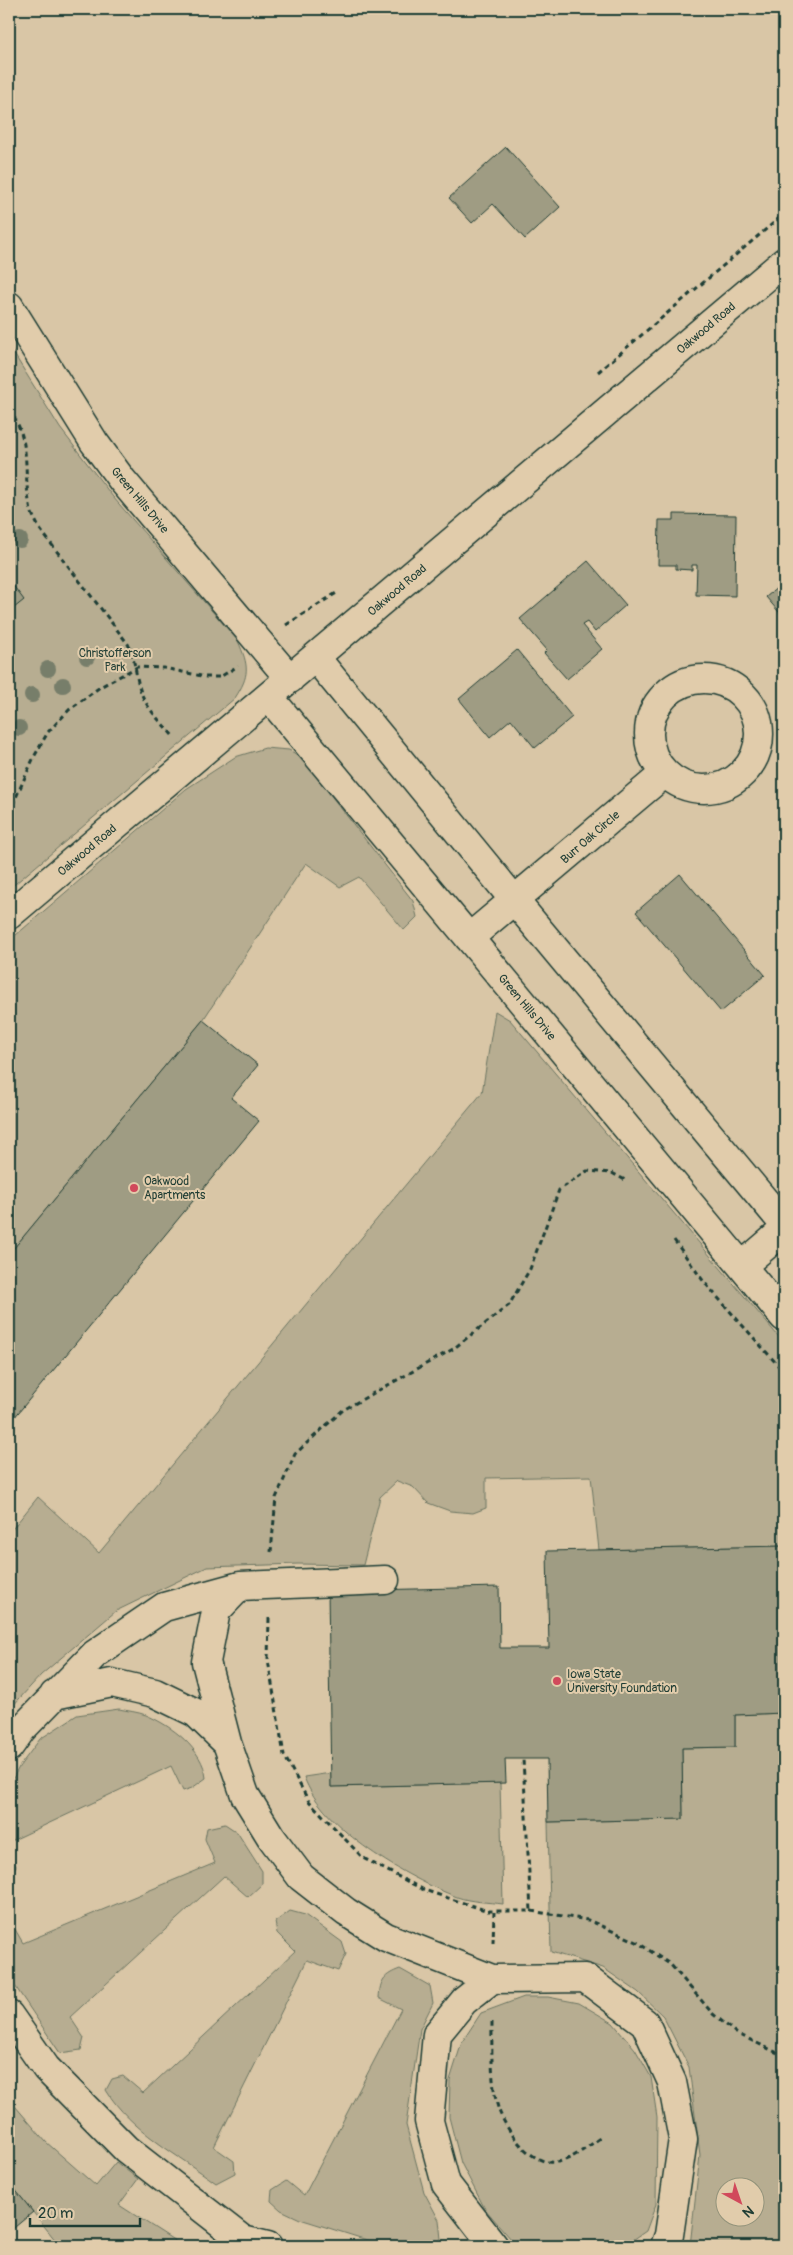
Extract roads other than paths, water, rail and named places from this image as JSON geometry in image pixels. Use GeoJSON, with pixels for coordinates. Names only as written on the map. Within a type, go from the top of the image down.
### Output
{"type":"FeatureCollection","features":[{"type":"Feature","properties":{"kind":"street","name":"Oakwood Road"},"geometry":{"type":"LineString","coordinates":[[9,915],[784,262]]}},
{"type":"Feature","properties":{"kind":"street","name":"Green Hills Drive"},"geometry":{"type":"LineString","coordinates":[[9,306],[94,442],[122,480],[290,679]]}},
{"type":"Feature","properties":{"kind":"street"},"geometry":{"type":"LineString","coordinates":[[316,658],[784,1224]]}},
{"type":"Feature","properties":{"kind":"street"},"geometry":{"type":"LineString","coordinates":[[703,679],[721,681],[738,690],[750,703],[758,720],[759,738],[755,755],[746,770],[732,782],[706,789],[697,789],[679,784],[665,773],[654,758],[649,741],[650,723],[657,705],[669,692],[685,682],[703,679]]}},
{"type":"Feature","properties":{"kind":"street","name":"Green Hills Drive"},"geometry":{"type":"LineString","coordinates":[[269,697],[784,1317]]}},
{"type":"Feature","properties":{"kind":"street","name":"Burr Oak Circle"},"geometry":{"type":"LineString","coordinates":[[470,938],[665,773]]}},
{"type":"Feature","properties":{"kind":"street"},"geometry":{"type":"LineString","coordinates":[[742,1266],[784,1230]]}},
{"type":"Feature","properties":{"kind":"street"},"geometry":{"type":"LineString","coordinates":[[9,1747],[22,1729],[95,1654],[164,1607],[240,1586],[384,1580]]}},
{"type":"Feature","properties":{"kind":"street"},"geometry":{"type":"LineString","coordinates":[[240,1586],[216,1611],[206,1662],[227,1743],[245,1795],[271,1837],[300,1876],[346,1912],[386,1937],[492,1979],[585,1978],[646,2023],[672,2082],[683,2139],[669,2235],[665,2246]]}},
{"type":"Feature","properties":{"kind":"street"},"geometry":{"type":"LineString","coordinates":[[54,1695],[112,1683],[155,1693],[196,1713],[227,1743]]}},
{"type":"Feature","properties":{"kind":"street"},"geometry":{"type":"LineString","coordinates":[[492,1979],[464,2001],[437,2034],[429,2121],[446,2184],[494,2246]]}},
{"type":"Feature","properties":{"kind":"street"},"geometry":{"type":"LineString","coordinates":[[9,2015],[46,2068],[126,2150],[243,2240],[268,2246]]}},
{"type":"Feature","properties":{"kind":"place","name":"Oakwood Apartments"},"geometry":{"type":"Point","coordinates":[134,1188]}},
{"type":"Feature","properties":{"kind":"place","name":"Iowa State University Foundation"},"geometry":{"type":"Point","coordinates":[557,1681]}},
{"type":"Feature","properties":{"kind":"park label","name":"Christofferson Park"},"geometry":{"type":"Point","coordinates":[115,660]}}]}
